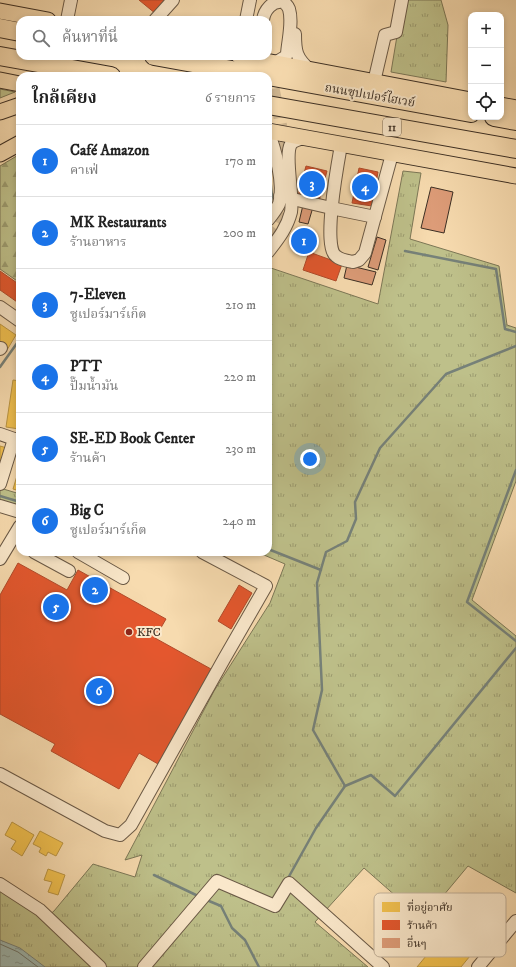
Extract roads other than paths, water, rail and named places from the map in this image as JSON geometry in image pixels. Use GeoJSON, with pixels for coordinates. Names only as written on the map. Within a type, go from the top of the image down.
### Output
{"type":"FeatureCollection","features":[{"type":"Feature","properties":{"kind":"highway"},"geometry":{"type":"LineString","coordinates":[[0,28],[16,31]]}},
{"type":"Feature","properties":{"kind":"highway"},"geometry":{"type":"LineString","coordinates":[[0,56],[16,59]]}},
{"type":"Feature","properties":{"kind":"highway"},"geometry":{"type":"LineString","coordinates":[[22,60],[89,72]]}},
{"type":"Feature","properties":{"kind":"highway","name":"ถนนซุปเปอร์ไฮเวย์"},"geometry":{"type":"LineString","coordinates":[[183,60],[269,72]]}},
{"type":"Feature","properties":{"kind":"highway","name":"ถนนซุปเปอร์ไฮเวย์"},"geometry":{"type":"LineString","coordinates":[[272,73],[468,112]]}},
{"type":"Feature","properties":{"kind":"highway","name":"11"},"geometry":{"type":"LineString","coordinates":[[272,105],[516,150]]}},
{"type":"Feature","properties":{"kind":"highway"},"geometry":{"type":"LineString","coordinates":[[504,119],[516,121]]}},
{"type":"Feature","properties":{"kind":"main road"},"geometry":{"type":"LineString","coordinates":[[0,11],[27,16]]}},
{"type":"Feature","properties":{"kind":"main road"},"geometry":{"type":"LineString","coordinates":[[248,60],[269,72],[310,70],[468,99]]}},
{"type":"Feature","properties":{"kind":"main road"},"geometry":{"type":"LineString","coordinates":[[0,80],[16,83]]}},
{"type":"Feature","properties":{"kind":"main road"},"geometry":{"type":"LineString","coordinates":[[0,112],[16,106]]}},
{"type":"Feature","properties":{"kind":"main road"},"geometry":{"type":"LineString","coordinates":[[504,106],[516,108]]}},
{"type":"Feature","properties":{"kind":"main road"},"geometry":{"type":"LineString","coordinates":[[272,132],[516,176]]}},
{"type":"Feature","properties":{"kind":"main road"},"geometry":{"type":"LineString","coordinates":[[0,154],[16,145]]}},
{"type":"Feature","properties":{"kind":"street"},"geometry":{"type":"LineString","coordinates":[[68,16],[71,0]]}},
{"type":"Feature","properties":{"kind":"street"},"geometry":{"type":"LineString","coordinates":[[159,16],[173,0]]}},
{"type":"Feature","properties":{"kind":"street"},"geometry":{"type":"LineString","coordinates":[[247,16],[250,0]]}},
{"type":"Feature","properties":{"kind":"street"},"geometry":{"type":"LineString","coordinates":[[259,16],[260,8],[266,0]]}},
{"type":"Feature","properties":{"kind":"street"},"geometry":{"type":"LineString","coordinates":[[264,16],[265,10],[271,3],[280,0],[288,7],[290,16],[287,54],[269,72]]}},
{"type":"Feature","properties":{"kind":"street"},"geometry":{"type":"LineString","coordinates":[[290,0],[294,5],[296,16],[295,34],[297,56],[310,70]]}},
{"type":"Feature","properties":{"kind":"street"},"geometry":{"type":"LineString","coordinates":[[374,82],[385,35],[396,32],[402,0]]}},
{"type":"Feature","properties":{"kind":"street"},"geometry":{"type":"LineString","coordinates":[[272,246],[287,225],[292,198],[289,150],[292,142],[305,138]]}},
{"type":"Feature","properties":{"kind":"street"},"geometry":{"type":"LineString","coordinates":[[272,142],[275,150],[281,187],[278,204],[272,214]]}},
{"type":"Feature","properties":{"kind":"street"},"geometry":{"type":"LineString","coordinates":[[341,144],[331,208],[331,250],[335,256],[353,262],[359,260],[366,253],[392,154]]}},
{"type":"Feature","properties":{"kind":"street"},"geometry":{"type":"LineString","coordinates":[[280,196],[375,217]]}},
{"type":"Feature","properties":{"kind":"street"},"geometry":{"type":"LineString","coordinates":[[0,306],[16,318]]}},
{"type":"Feature","properties":{"kind":"street"},"geometry":{"type":"LineString","coordinates":[[0,434],[16,440]]}},
{"type":"Feature","properties":{"kind":"street"},"geometry":{"type":"LineString","coordinates":[[0,484],[16,443]]}},
{"type":"Feature","properties":{"kind":"street"},"geometry":{"type":"LineString","coordinates":[[1,508],[16,511]]}},
{"type":"Feature","properties":{"kind":"street"},"geometry":{"type":"LineString","coordinates":[[0,559],[15,542]]}},
{"type":"Feature","properties":{"kind":"street"},"geometry":{"type":"LineString","coordinates":[[41,556],[69,571]]}},
{"type":"Feature","properties":{"kind":"street"},"geometry":{"type":"LineString","coordinates":[[85,556],[123,578]]}},
{"type":"Feature","properties":{"kind":"street"},"geometry":{"type":"LineString","coordinates":[[0,774],[105,831],[120,835],[131,825],[266,586],[210,556]]}},
{"type":"Feature","properties":{"kind":"street"},"geometry":{"type":"LineString","coordinates":[[144,967],[217,881],[275,906],[289,883],[383,967]]}},
{"type":"Feature","properties":{"kind":"street"},"geometry":{"type":"LineString","coordinates":[[0,884],[40,910],[100,967]]}},
{"type":"Feature","properties":{"kind":"street"},"geometry":{"type":"LineString","coordinates":[[506,933],[516,921]]}},
{"type":"Feature","properties":{"kind":"street"},"geometry":{"type":"LineString","coordinates":[[478,967],[486,957]]}},
{"type":"Feature","properties":{"kind":"water"},"geometry":{"type":"Polygon","coordinates":[[[0,940],[20,948],[45,967],[0,967],[0,940]]]}},
{"type":"Feature","properties":{"kind":"waterway"},"geometry":{"type":"LineString","coordinates":[[405,251],[496,269],[505,329],[516,332]]}},
{"type":"Feature","properties":{"kind":"waterway"},"geometry":{"type":"LineString","coordinates":[[0,367],[16,345]]}},
{"type":"Feature","properties":{"kind":"waterway"},"geometry":{"type":"LineString","coordinates":[[287,880],[316,828],[345,786],[313,730],[322,690],[317,583],[326,552],[347,541],[356,519],[355,502],[380,448],[446,374],[516,346]]}},
{"type":"Feature","properties":{"kind":"waterway"},"geometry":{"type":"LineString","coordinates":[[516,470],[467,602],[516,641]]}},
{"type":"Feature","properties":{"kind":"waterway"},"geometry":{"type":"LineString","coordinates":[[0,496],[16,501]]}},
{"type":"Feature","properties":{"kind":"waterway"},"geometry":{"type":"LineString","coordinates":[[272,551],[321,570]]}},
{"type":"Feature","properties":{"kind":"waterway"},"geometry":{"type":"LineString","coordinates":[[345,786],[371,775],[395,796],[516,648]]}},
{"type":"Feature","properties":{"kind":"waterway"},"geometry":{"type":"LineString","coordinates":[[154,875],[196,895]]}},
{"type":"Feature","properties":{"kind":"waterway"},"geometry":{"type":"LineString","coordinates":[[209,901],[221,906],[232,928],[245,940],[259,967]]}},
{"type":"Feature","properties":{"kind":"tunnel"},"geometry":{"type":"LineString","coordinates":[[272,81],[284,140],[286,159]]}},
{"type":"Feature","properties":{"kind":"tunnel"},"geometry":{"type":"LineString","coordinates":[[272,233],[284,215],[288,199]]}},
{"type":"Feature","properties":{"kind":"place","name":"7-Eleven"},"geometry":{"type":"Point","coordinates":[312,184]}},
{"type":"Feature","properties":{"kind":"place","name":"PTT"},"geometry":{"type":"Point","coordinates":[365,187]}},
{"type":"Feature","properties":{"kind":"place","name":"Café Amazon"},"geometry":{"type":"Point","coordinates":[304,241]}},
{"type":"Feature","properties":{"kind":"place","name":"MK Restaurants"},"geometry":{"type":"Point","coordinates":[95,590]}},
{"type":"Feature","properties":{"kind":"place","name":"SE-ED Book Center"},"geometry":{"type":"Point","coordinates":[56,607]}},
{"type":"Feature","properties":{"kind":"place","name":"KFC"},"geometry":{"type":"Point","coordinates":[129,632]}},
{"type":"Feature","properties":{"kind":"place","name":"Big C"},"geometry":{"type":"Point","coordinates":[99,691]}}]}
